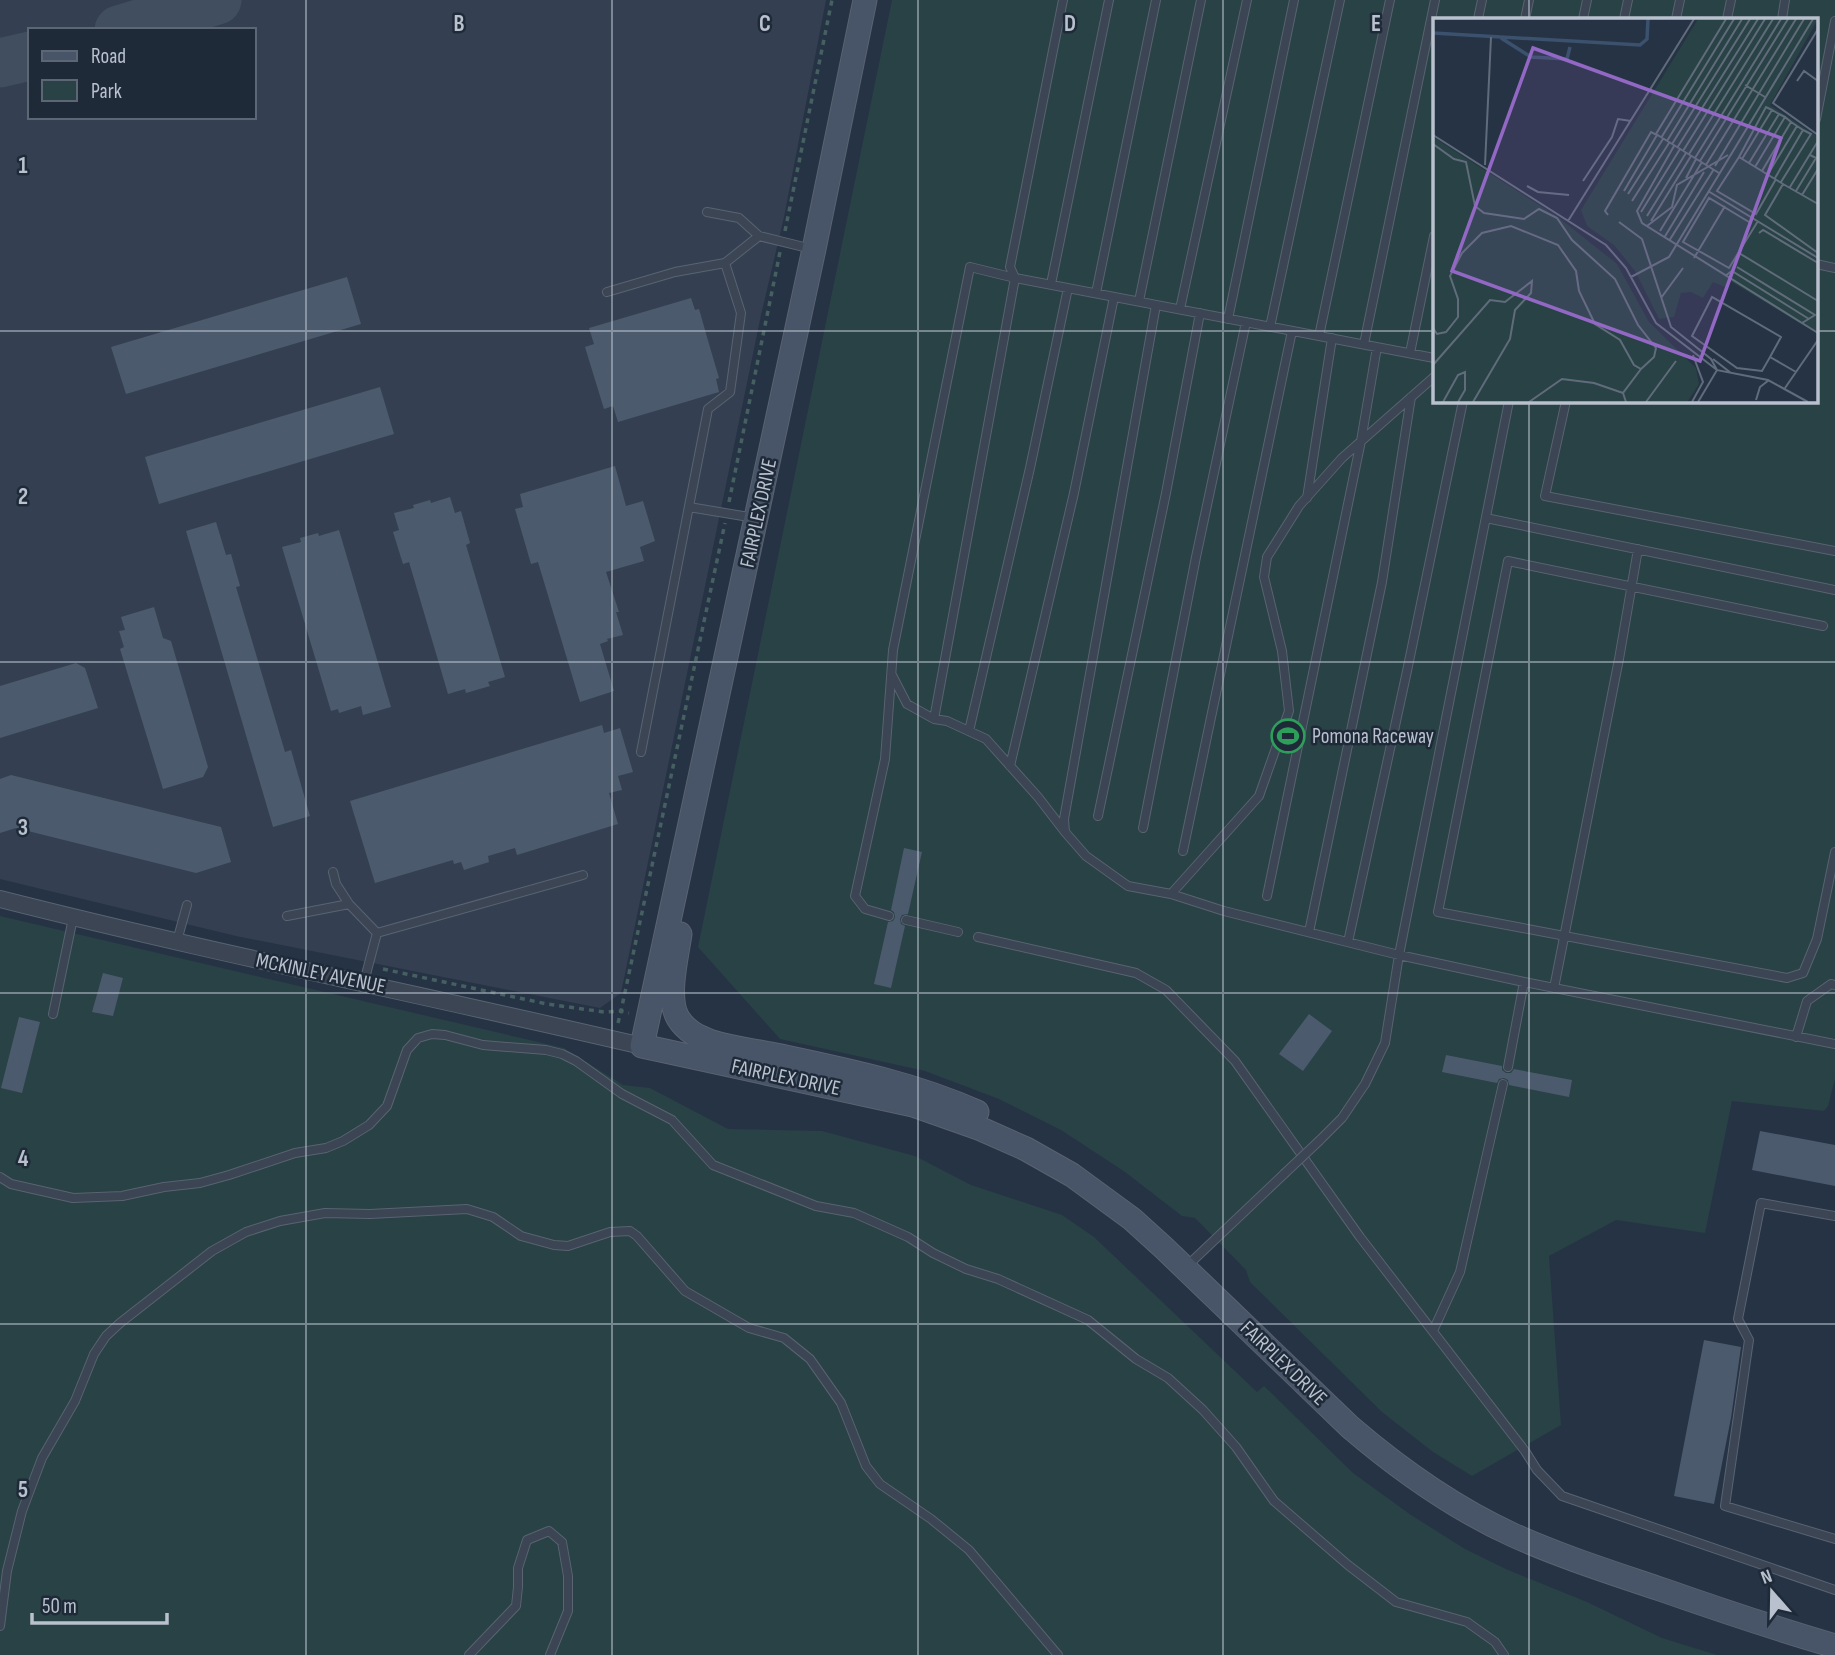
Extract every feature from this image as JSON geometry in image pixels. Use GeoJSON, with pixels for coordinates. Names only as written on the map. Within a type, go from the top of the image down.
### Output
{"type":"FeatureCollection","features":[{"type":"Feature","properties":{"kind":"street","name":"FAIRPLEX DRIVE"},"geometry":{"type":"LineString","coordinates":[[865,0],[757,519],[642,1046],[913,1105],[946,1115],[1026,1149],[1072,1175],[1125,1214],[1374,1448],[1462,1508],[1511,1534],[1560,1555],[1835,1646]]}},
{"type":"Feature","properties":{"kind":"street"},"geometry":{"type":"LineString","coordinates":[[684,854],[681,918],[672,989],[675,1013],[688,1032],[712,1042],[844,1070],[949,1100],[1015,1130],[1107,1186],[1125,1214]]}},
{"type":"Feature","properties":{"kind":"street","name":"MCKINLEY AVENUE"},"geometry":{"type":"LineString","coordinates":[[0,899],[72,918],[642,1046]]}},
{"type":"Feature","properties":{"kind":"street"},"geometry":{"type":"LineString","coordinates":[[1778,1629],[1807,1655]]}},
{"type":"Feature","properties":{"kind":"lane"},"geometry":{"type":"LineString","coordinates":[[934,719],[1015,278],[1010,267],[1063,0]]}},
{"type":"Feature","properties":{"kind":"lane"},"geometry":{"type":"LineString","coordinates":[[1051,285],[1109,0]]}},
{"type":"Feature","properties":{"kind":"lane"},"geometry":{"type":"LineString","coordinates":[[1096,293],[1156,0]]}},
{"type":"Feature","properties":{"kind":"lane"},"geometry":{"type":"LineString","coordinates":[[1139,301],[1201,0]]}},
{"type":"Feature","properties":{"kind":"lane"},"geometry":{"type":"LineString","coordinates":[[1180,309],[1247,0]]}},
{"type":"Feature","properties":{"kind":"lane"},"geometry":{"type":"LineString","coordinates":[[1228,319],[1294,0]]}},
{"type":"Feature","properties":{"kind":"lane"},"geometry":{"type":"LineString","coordinates":[[1270,327],[1340,0]]}},
{"type":"Feature","properties":{"kind":"lane"},"geometry":{"type":"LineString","coordinates":[[1319,336],[1390,0]]}},
{"type":"Feature","properties":{"kind":"lane"},"geometry":{"type":"LineString","coordinates":[[1364,344],[1435,0]]}},
{"type":"Feature","properties":{"kind":"lane"},"geometry":{"type":"LineString","coordinates":[[1478,18],[1482,0]]}},
{"type":"Feature","properties":{"kind":"lane"},"geometry":{"type":"LineString","coordinates":[[1525,18],[1529,0]]}},
{"type":"Feature","properties":{"kind":"lane"},"geometry":{"type":"LineString","coordinates":[[1583,18],[1587,0]]}},
{"type":"Feature","properties":{"kind":"lane"},"geometry":{"type":"LineString","coordinates":[[1624,18],[1628,0]]}},
{"type":"Feature","properties":{"kind":"lane"},"geometry":{"type":"LineString","coordinates":[[1676,18],[1680,0]]}},
{"type":"Feature","properties":{"kind":"lane"},"geometry":{"type":"LineString","coordinates":[[1727,18],[1731,0]]}},
{"type":"Feature","properties":{"kind":"lane"},"geometry":{"type":"LineString","coordinates":[[1782,18],[1785,0]]}},
{"type":"Feature","properties":{"kind":"lane"},"geometry":{"type":"LineString","coordinates":[[1818,109],[1835,21]]}},
{"type":"Feature","properties":{"kind":"lane"},"geometry":{"type":"LineString","coordinates":[[707,212],[738,218],[759,236],[814,249]]}},
{"type":"Feature","properties":{"kind":"lane"},"geometry":{"type":"LineString","coordinates":[[607,292],[675,272],[725,264],[759,236]]}},
{"type":"Feature","properties":{"kind":"lane"},"geometry":{"type":"LineString","coordinates":[[1410,354],[1433,241]]}},
{"type":"Feature","properties":{"kind":"lane"},"geometry":{"type":"LineString","coordinates":[[641,752],[708,410],[730,392],[741,313],[725,264]]}},
{"type":"Feature","properties":{"kind":"lane"},"geometry":{"type":"LineString","coordinates":[[889,916],[865,909],[855,896],[885,759],[893,650],[970,267],[1015,278],[1433,358]]}},
{"type":"Feature","properties":{"kind":"lane"},"geometry":{"type":"LineString","coordinates":[[969,731],[1030,468],[1068,288]]}},
{"type":"Feature","properties":{"kind":"lane"},"geometry":{"type":"LineString","coordinates":[[1010,766],[1074,493],[1114,297]]}},
{"type":"Feature","properties":{"kind":"lane"},"geometry":{"type":"LineString","coordinates":[[1065,832],[1064,819],[1156,305]]}},
{"type":"Feature","properties":{"kind":"lane"},"geometry":{"type":"LineString","coordinates":[[1098,816],[1166,494],[1200,313]]}},
{"type":"Feature","properties":{"kind":"lane"},"geometry":{"type":"LineString","coordinates":[[1143,828],[1196,557],[1246,322]]}},
{"type":"Feature","properties":{"kind":"lane"},"geometry":{"type":"LineString","coordinates":[[1183,851],[1292,331]]}},
{"type":"Feature","properties":{"kind":"lane"},"geometry":{"type":"LineString","coordinates":[[1307,498],[1332,338]]}},
{"type":"Feature","properties":{"kind":"lane"},"geometry":{"type":"LineString","coordinates":[[1267,896],[1361,441],[1377,347]]}},
{"type":"Feature","properties":{"kind":"lane"},"geometry":{"type":"LineString","coordinates":[[1171,894],[1259,796],[1289,711],[1282,651],[1264,577],[1267,557],[1299,506],[1342,458],[1433,378]]}},
{"type":"Feature","properties":{"kind":"lane"},"geometry":{"type":"LineString","coordinates":[[1309,932],[1382,582],[1411,397]]}},
{"type":"Feature","properties":{"kind":"lane"},"geometry":{"type":"LineString","coordinates":[[1348,942],[1463,402]]}},
{"type":"Feature","properties":{"kind":"lane"},"geometry":{"type":"LineString","coordinates":[[1185,1268],[1342,1118],[1365,1084],[1385,1043],[1399,955],[1509,402]]}},
{"type":"Feature","properties":{"kind":"lane"},"geometry":{"type":"LineString","coordinates":[[1566,402],[1545,496],[1835,551]]}},
{"type":"Feature","properties":{"kind":"lane"},"geometry":{"type":"LineString","coordinates":[[689,508],[757,519]]}},
{"type":"Feature","properties":{"kind":"lane"},"geometry":{"type":"LineString","coordinates":[[1486,518],[1835,590]]}},
{"type":"Feature","properties":{"kind":"lane"},"geometry":{"type":"LineString","coordinates":[[1554,988],[1622,645],[1638,549]]}},
{"type":"Feature","properties":{"kind":"lane"},"geometry":{"type":"LineString","coordinates":[[1823,626],[1508,561],[1438,912],[1787,978],[1803,973],[1817,939],[1835,852]]}},
{"type":"Feature","properties":{"kind":"lane"},"geometry":{"type":"LineString","coordinates":[[891,674],[907,704],[934,719],[947,721],[986,739],[1086,856],[1128,886],[1171,894],[1224,911],[1399,955],[1835,1044]]}},
{"type":"Feature","properties":{"kind":"lane"},"geometry":{"type":"LineString","coordinates":[[333,872],[336,884],[349,904],[377,933]]}},
{"type":"Feature","properties":{"kind":"lane"},"geometry":{"type":"LineString","coordinates":[[377,933],[583,875]]}},
{"type":"Feature","properties":{"kind":"lane"},"geometry":{"type":"LineString","coordinates":[[287,916],[349,904]]}},
{"type":"Feature","properties":{"kind":"lane"},"geometry":{"type":"LineString","coordinates":[[177,941],[187,905]]}},
{"type":"Feature","properties":{"kind":"lane"},"geometry":{"type":"LineString","coordinates":[[53,1014],[72,918]]}},
{"type":"Feature","properties":{"kind":"lane"},"geometry":{"type":"LineString","coordinates":[[906,920],[958,932]]}},
{"type":"Feature","properties":{"kind":"lane"},"geometry":{"type":"LineString","coordinates":[[364,982],[377,933]]}},
{"type":"Feature","properties":{"kind":"lane"},"geometry":{"type":"LineString","coordinates":[[978,937],[1136,973],[1166,990],[1235,1061],[1360,1237],[1537,1470],[1562,1496],[1835,1590]]}},
{"type":"Feature","properties":{"kind":"lane"},"geometry":{"type":"LineString","coordinates":[[1508,1067],[1524,982]]}},
{"type":"Feature","properties":{"kind":"lane"},"geometry":{"type":"LineString","coordinates":[[1796,1037],[1807,1001],[1830,984],[1835,985]]}},
{"type":"Feature","properties":{"kind":"lane"},"geometry":{"type":"LineString","coordinates":[[0,1177],[11,1184],[73,1198],[122,1196],[164,1186],[200,1182],[295,1153],[326,1148],[369,1125],[387,1106],[407,1050],[418,1038],[432,1034],[445,1035],[483,1045],[562,1054],[622,1094],[672,1120],[713,1164],[816,1206],[854,1213],[908,1237],[966,1269],[1011,1284],[1088,1320],[1136,1360],[1168,1378],[1203,1410],[1236,1447],[1274,1501],[1348,1565],[1396,1602],[1468,1622],[1495,1642],[1504,1655]]}},
{"type":"Feature","properties":{"kind":"lane"},"geometry":{"type":"LineString","coordinates":[[1433,1331],[1460,1272],[1503,1084]]}},
{"type":"Feature","properties":{"kind":"lane"},"geometry":{"type":"LineString","coordinates":[[1835,1216],[1761,1203],[1738,1319],[1749,1340],[1725,1506],[1835,1539]]}},
{"type":"Feature","properties":{"kind":"lane"},"geometry":{"type":"LineString","coordinates":[[0,1626],[7,1571],[22,1511],[43,1458],[75,1401],[94,1354],[106,1336],[120,1323],[212,1251],[246,1232],[325,1213],[370,1214],[467,1209],[493,1217],[521,1236],[554,1245],[568,1246],[610,1233],[630,1231],[685,1291],[749,1328],[784,1338],[810,1359],[841,1402],[866,1466],[880,1484],[931,1519],[969,1550],[1058,1655]]}},
{"type":"Feature","properties":{"kind":"lane"},"geometry":{"type":"LineString","coordinates":[[470,1655],[516,1606],[518,1568],[527,1540],[549,1531],[562,1542],[568,1577],[568,1611],[550,1655]]}},
{"type":"Feature","properties":{"kind":"path"},"geometry":{"type":"LineString","coordinates":[[368,965],[547,1004],[604,1012],[621,1011]]}},
{"type":"Feature","properties":{"kind":"shaded area"},"geometry":{"type":"Polygon","coordinates":[[[0,0],[826,0],[784,217],[761,315],[621,993],[600,1008],[236,936],[0,879],[0,0]]]}},
{"type":"Feature","properties":{"kind":"green space","name":"Pomona Raceway"},"geometry":{"type":"Polygon","coordinates":[[[892,0],[1835,0],[1835,1079],[1828,1106],[1824,1111],[1732,1101],[1705,1233],[1616,1220],[1549,1256],[1561,1425],[1472,1476],[1433,1452],[1382,1412],[1250,1282],[1246,1270],[1195,1218],[1182,1216],[1125,1172],[1061,1130],[999,1099],[925,1071],[780,1039],[698,947],[892,0]]]}},
{"type":"Feature","properties":{"kind":"green space"},"geometry":{"type":"Polygon","coordinates":[[[0,916],[564,1048],[623,1085],[650,1088],[728,1129],[822,1131],[915,1156],[971,1185],[1062,1215],[1094,1237],[1257,1392],[1264,1386],[1353,1473],[1411,1515],[1465,1549],[1508,1570],[1587,1602],[1662,1638],[1717,1655],[0,1655],[0,916]]]}},
{"type":"Feature","properties":{"kind":"building"},"geometry":{"type":"Polygon","coordinates":[[[347,277],[361,324],[126,394],[111,347],[347,277]]]}},
{"type":"Feature","properties":{"kind":"building"},"geometry":{"type":"Polygon","coordinates":[[[691,298],[695,310],[699,309],[719,378],[716,379],[719,392],[618,422],[613,406],[604,409],[585,347],[594,344],[589,328],[691,298]]]}},
{"type":"Feature","properties":{"kind":"building"},"geometry":{"type":"Polygon","coordinates":[[[380,387],[394,434],[159,504],[145,457],[380,387]]]}},
{"type":"Feature","properties":{"kind":"building"},"geometry":{"type":"Polygon","coordinates":[[[615,466],[626,506],[643,501],[655,541],[640,547],[644,561],[606,572],[619,612],[616,612],[623,635],[607,639],[608,641],[600,644],[614,691],[580,702],[538,562],[531,564],[515,509],[523,507],[520,494],[615,466]]]}},
{"type":"Feature","properties":{"kind":"building"},"geometry":{"type":"Polygon","coordinates":[[[450,497],[455,513],[461,511],[470,543],[466,545],[505,677],[488,682],[490,686],[466,693],[465,689],[448,694],[409,562],[403,564],[393,532],[399,530],[394,513],[430,500],[431,503],[450,497]]]}},
{"type":"Feature","properties":{"kind":"building"},"geometry":{"type":"Polygon","coordinates":[[[216,522],[226,555],[231,554],[240,586],[236,587],[285,752],[291,750],[310,816],[273,827],[186,531],[216,522]]]}},
{"type":"Feature","properties":{"kind":"building"},"geometry":{"type":"Polygon","coordinates":[[[339,530],[391,707],[363,715],[361,706],[339,713],[338,709],[331,711],[282,547],[301,542],[300,538],[339,530]]]}},
{"type":"Feature","properties":{"kind":"building"},"geometry":{"type":"Polygon","coordinates":[[[154,607],[163,638],[171,641],[208,767],[203,777],[163,789],[120,649],[124,647],[119,631],[125,630],[121,617],[154,607]]]}},
{"type":"Feature","properties":{"kind":"building"},"geometry":{"type":"Polygon","coordinates":[[[76,663],[85,668],[98,708],[0,738],[0,686],[76,663]]]}},
{"type":"Feature","properties":{"kind":"building"},"geometry":{"type":"Polygon","coordinates":[[[602,725],[604,733],[620,728],[633,772],[618,776],[622,790],[609,793],[618,824],[517,855],[515,848],[488,856],[489,862],[464,870],[461,862],[454,864],[453,860],[375,883],[350,801],[602,725]]]}},
{"type":"Feature","properties":{"kind":"building"},"geometry":{"type":"Polygon","coordinates":[[[11,775],[221,827],[231,862],[196,873],[16,828],[0,833],[0,779],[11,775]]]}},
{"type":"Feature","properties":{"kind":"building"},"geometry":{"type":"Polygon","coordinates":[[[904,848],[922,852],[908,914],[902,915],[900,919],[905,926],[891,988],[874,984],[888,922],[895,917],[891,910],[904,848]]]}},
{"type":"Feature","properties":{"kind":"building"},"geometry":{"type":"Polygon","coordinates":[[[103,973],[123,978],[113,1016],[92,1012],[103,973]]]}},
{"type":"Feature","properties":{"kind":"building"},"geometry":{"type":"Polygon","coordinates":[[[1309,1014],[1332,1031],[1303,1071],[1279,1054],[1309,1014]]]}},
{"type":"Feature","properties":{"kind":"building"},"geometry":{"type":"Polygon","coordinates":[[[19,1017],[40,1022],[22,1093],[1,1088],[19,1017]]]}},
{"type":"Feature","properties":{"kind":"building"},"geometry":{"type":"Polygon","coordinates":[[[1446,1055],[1502,1066],[1506,1073],[1511,1073],[1514,1069],[1572,1080],[1569,1097],[1509,1085],[1504,1078],[1497,1083],[1442,1072],[1446,1055]]]}},
{"type":"Feature","properties":{"kind":"building"},"geometry":{"type":"Polygon","coordinates":[[[1760,1131],[1835,1145],[1835,1186],[1752,1170],[1760,1131]]]}},
{"type":"Feature","properties":{"kind":"building"},"geometry":{"type":"Polygon","coordinates":[[[1704,1340],[1741,1347],[1731,1418],[1714,1504],[1674,1496],[1704,1340]]]}},
{"type":"Feature","properties":{"kind":"taxiway"},"geometry":{"type":"LineString","coordinates":[[126,28],[217,0]]}},
{"type":"Feature","properties":{"kind":"taxiway"},"geometry":{"type":"LineString","coordinates":[[0,63],[28,56]]}},
{"type":"Feature","properties":{"kind":"place","name":"Pomona Raceway"},"geometry":{"type":"Point","coordinates":[1288,736]}}]}
